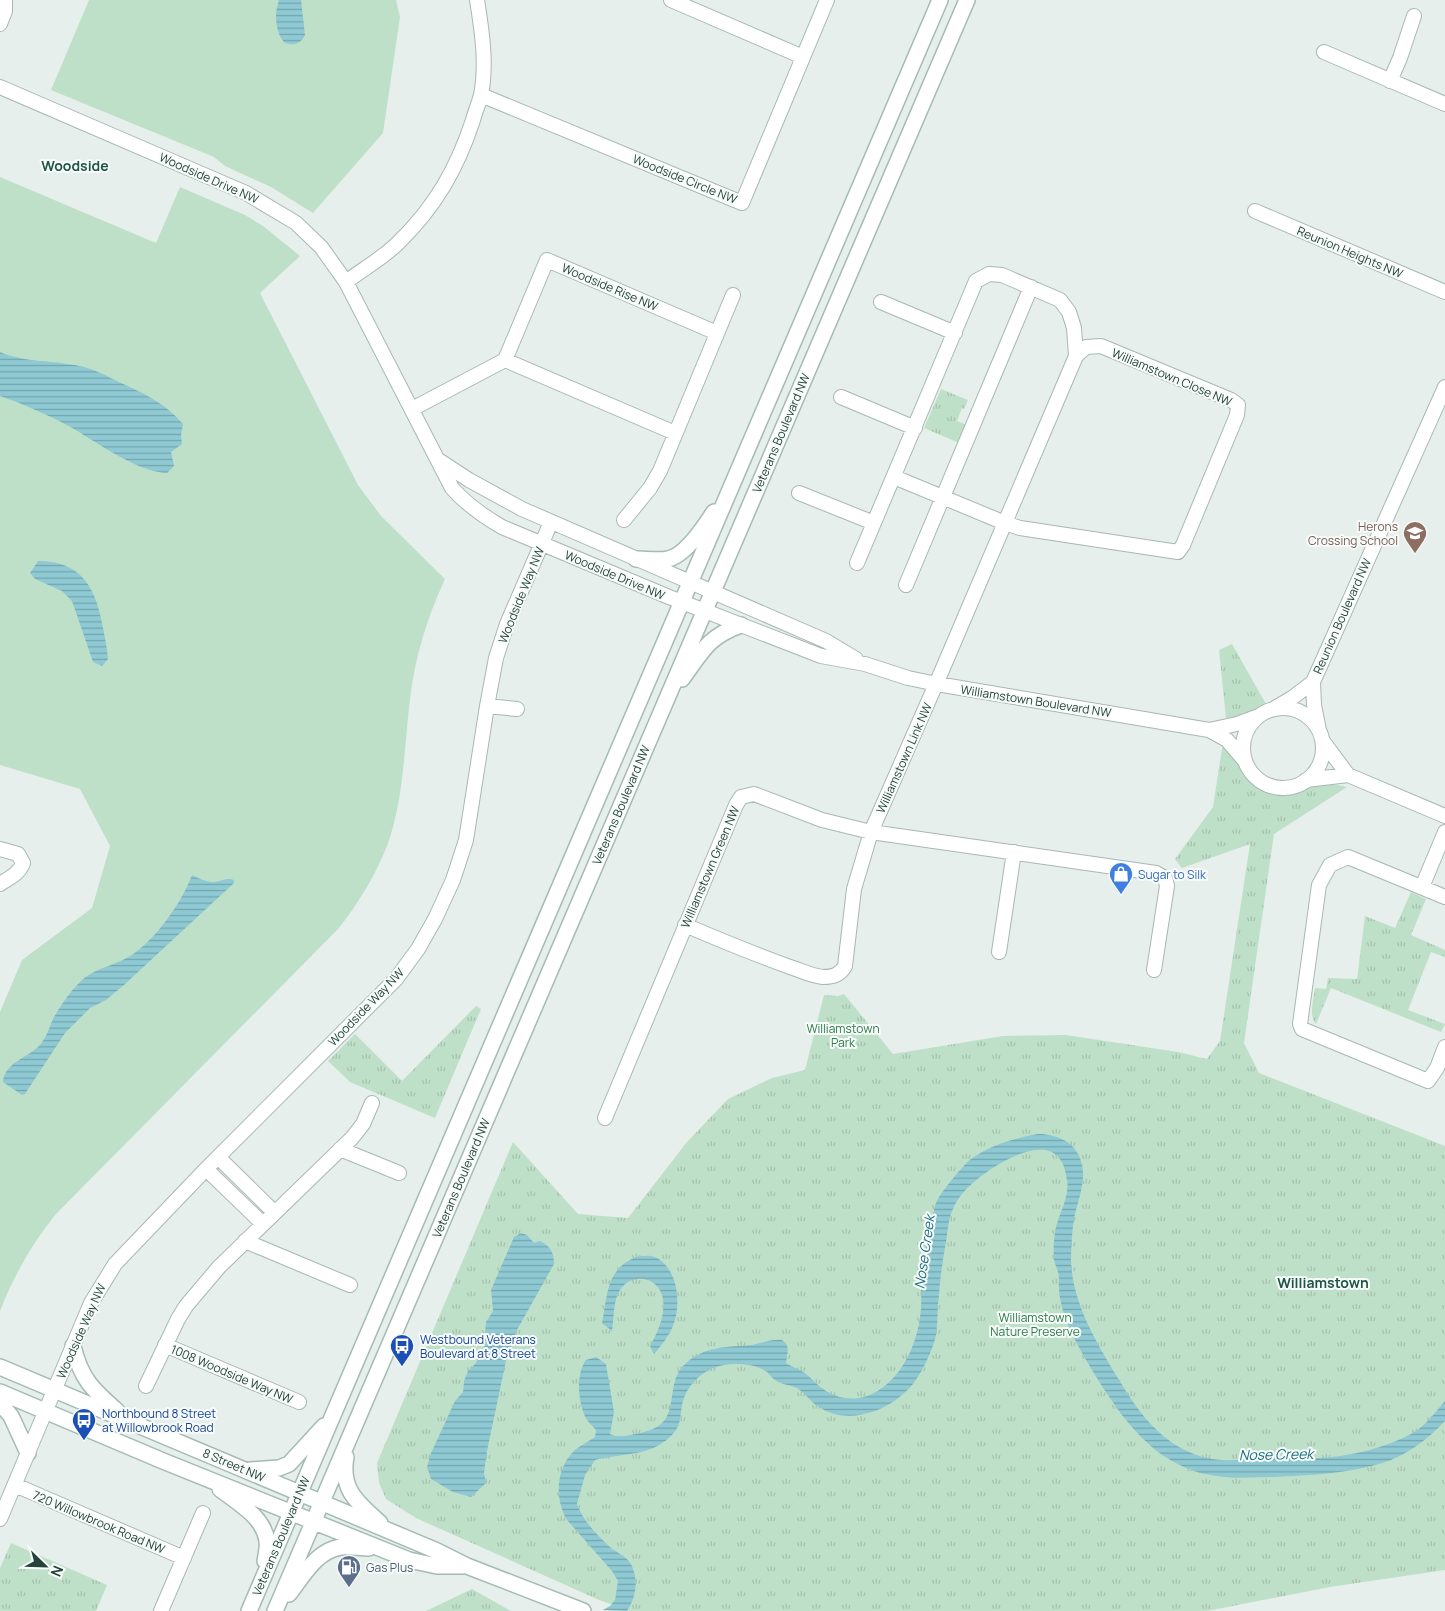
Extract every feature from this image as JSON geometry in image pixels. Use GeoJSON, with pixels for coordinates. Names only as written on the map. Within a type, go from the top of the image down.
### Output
{"type":"FeatureCollection","features":[{"type":"Feature","properties":{"kind":"main road","name":"Veterans Boulevard NW"},"geometry":{"type":"LineString","coordinates":[[249,1611],[940,0]]}},
{"type":"Feature","properties":{"kind":"main road","name":"Veterans Boulevard NW"},"geometry":{"type":"LineString","coordinates":[[276,1611],[966,0]]}},
{"type":"Feature","properties":{"kind":"main road"},"geometry":{"type":"LineString","coordinates":[[636,559],[668,559],[677,556],[700,532],[732,486]]}},
{"type":"Feature","properties":{"kind":"main road"},"geometry":{"type":"LineString","coordinates":[[665,703],[708,643],[728,630],[741,625]]}},
{"type":"Feature","properties":{"kind":"main road"},"geometry":{"type":"LineString","coordinates":[[73,1346],[77,1363],[89,1384],[128,1420]]}},
{"type":"Feature","properties":{"kind":"main road","name":"8 Street NW"},"geometry":{"type":"LineString","coordinates":[[0,1366],[437,1551],[467,1566],[583,1611]]}},
{"type":"Feature","properties":{"kind":"main road","name":"8 Street NW"},"geometry":{"type":"LineString","coordinates":[[0,1392],[207,1479],[409,1560],[437,1566],[467,1566]]}},
{"type":"Feature","properties":{"kind":"main road"},"geometry":{"type":"LineString","coordinates":[[0,1404],[11,1416],[28,1453]]}},
{"type":"Feature","properties":{"kind":"main road"},"geometry":{"type":"LineString","coordinates":[[247,1470],[279,1468],[289,1464],[332,1418]]}},
{"type":"Feature","properties":{"kind":"main road"},"geometry":{"type":"LineString","coordinates":[[349,1440],[344,1471],[349,1490],[358,1502],[389,1531]]}},
{"type":"Feature","properties":{"kind":"main road"},"geometry":{"type":"LineString","coordinates":[[207,1479],[258,1520],[264,1529],[267,1542],[263,1580]]}},
{"type":"Feature","properties":{"kind":"main road"},"geometry":{"type":"LineString","coordinates":[[276,1611],[312,1564],[326,1552],[341,1547],[380,1549]]}},
{"type":"Feature","properties":{"kind":"street"},"geometry":{"type":"LineString","coordinates":[[0,24],[5,11],[5,0]]}},
{"type":"Feature","properties":{"kind":"street"},"geometry":{"type":"LineString","coordinates":[[346,282],[397,244],[418,222],[437,197],[454,169],[467,139],[481,95],[482,30],[477,0]]}},
{"type":"Feature","properties":{"kind":"street"},"geometry":{"type":"LineString","coordinates":[[671,0],[803,57]]}},
{"type":"Feature","properties":{"kind":"street","name":"Woodside Circle NW"},"geometry":{"type":"LineString","coordinates":[[481,95],[742,203],[828,0]]}},
{"type":"Feature","properties":{"kind":"street"},"geometry":{"type":"LineString","coordinates":[[1390,80],[1400,58],[1414,16]]}},
{"type":"Feature","properties":{"kind":"street"},"geometry":{"type":"LineString","coordinates":[[1324,52],[1445,104]]}},
{"type":"Feature","properties":{"kind":"street","name":"Woodside Drive NW"},"geometry":{"type":"LineString","coordinates":[[0,87],[246,192],[296,224],[321,247],[346,282],[440,462],[445,476],[452,488],[464,501],[477,512],[502,527],[705,611]]}},
{"type":"Feature","properties":{"kind":"street","name":"Reunion Heights NW"},"geometry":{"type":"LineString","coordinates":[[1255,211],[1445,292]]}},
{"type":"Feature","properties":{"kind":"street","name":"Woodside Rise NW"},"geometry":{"type":"LineString","coordinates":[[505,360],[547,260],[717,333]]}},
{"type":"Feature","properties":{"kind":"street"},"geometry":{"type":"LineString","coordinates":[[857,563],[976,281],[989,274],[1002,275],[1060,300],[1069,312],[1074,328],[1076,356],[936,684]]}},
{"type":"Feature","properties":{"kind":"street"},"geometry":{"type":"LineString","coordinates":[[906,584],[1031,287]]}},
{"type":"Feature","properties":{"kind":"street"},"geometry":{"type":"LineString","coordinates":[[624,520],[650,488],[660,470],[733,295]]}},
{"type":"Feature","properties":{"kind":"street"},"geometry":{"type":"LineString","coordinates":[[882,302],[955,332]]}},
{"type":"Feature","properties":{"kind":"street","name":"Williamstown Close NW"},"geometry":{"type":"LineString","coordinates":[[1005,523],[1020,528],[1167,552],[1178,552],[1183,545],[1236,415],[1238,405],[1231,400],[1101,346],[1086,347],[1076,356]]}},
{"type":"Feature","properties":{"kind":"street"},"geometry":{"type":"LineString","coordinates":[[412,409],[505,360],[676,433]]}},
{"type":"Feature","properties":{"kind":"street","name":"Reunion Boulevard NW"},"geometry":{"type":"LineString","coordinates":[[1320,735],[1314,705],[1313,682],[1445,387]]}},
{"type":"Feature","properties":{"kind":"street"},"geometry":{"type":"LineString","coordinates":[[840,397],[915,428]]}},
{"type":"Feature","properties":{"kind":"street","name":"Woodside Drive NW"},"geometry":{"type":"LineString","coordinates":[[440,462],[499,497],[551,522],[712,592]]}},
{"type":"Feature","properties":{"kind":"street"},"geometry":{"type":"LineString","coordinates":[[894,477],[1005,523]]}},
{"type":"Feature","properties":{"kind":"street"},"geometry":{"type":"LineString","coordinates":[[799,492],[874,523]]}},
{"type":"Feature","properties":{"kind":"street","name":"Woodside Way NW"},"geometry":{"type":"LineString","coordinates":[[0,1519],[3,1505],[15,1485],[91,1303],[115,1264],[206,1169],[396,979],[418,949],[435,920],[453,880],[466,840],[496,658],[507,624],[551,522]]}},
{"type":"Feature","properties":{"kind":"street","name":"Williamstown Boulevard NW"},"geometry":{"type":"LineString","coordinates":[[712,592],[826,641],[865,664]]}},
{"type":"Feature","properties":{"kind":"street","name":"Williamstown Boulevard NW"},"geometry":{"type":"LineString","coordinates":[[705,611],[822,656],[865,664],[908,678],[1209,730],[1227,740],[1245,761]]}},
{"type":"Feature","properties":{"kind":"street","name":"Reunion Boulevard NW"},"geometry":{"type":"LineString","coordinates":[[1273,709],[1292,698],[1313,682]]}},
{"type":"Feature","properties":{"kind":"street","name":"Williamstown Link NW"},"geometry":{"type":"LineString","coordinates":[[685,925],[765,958],[821,977],[833,976],[842,972],[845,966],[854,889],[871,832],[936,684]]}},
{"type":"Feature","properties":{"kind":"street"},"geometry":{"type":"LineString","coordinates":[[487,706],[517,710]]}},
{"type":"Feature","properties":{"kind":"street"},"geometry":{"type":"LineString","coordinates":[[1320,735],[1321,760],[1312,775],[1292,787],[1278,788],[1268,785],[1255,777],[1245,761],[1243,750],[1245,734],[1252,722],[1273,709],[1282,708],[1296,710],[1308,716],[1348,775]]}},
{"type":"Feature","properties":{"kind":"street","name":"Williamstown Boulevard NW"},"geometry":{"type":"LineString","coordinates":[[1209,730],[1237,724],[1259,716]]}},
{"type":"Feature","properties":{"kind":"street"},"geometry":{"type":"LineString","coordinates":[[1306,780],[1348,775],[1445,816]]}},
{"type":"Feature","properties":{"kind":"street","name":"Williamstown Green NW"},"geometry":{"type":"LineString","coordinates":[[605,1118],[741,796],[754,794],[822,820],[871,832],[1148,871],[1165,878],[1166,893],[1154,970]]}},
{"type":"Feature","properties":{"kind":"street"},"geometry":{"type":"LineString","coordinates":[[1422,887],[1445,832]]}},
{"type":"Feature","properties":{"kind":"street"},"geometry":{"type":"LineString","coordinates":[[0,849],[18,854],[23,863],[15,875],[0,884]]}},
{"type":"Feature","properties":{"kind":"street"},"geometry":{"type":"LineString","coordinates":[[999,952],[1014,852]]}},
{"type":"Feature","properties":{"kind":"street"},"geometry":{"type":"LineString","coordinates":[[1445,897],[1348,857],[1330,865],[1320,885],[1300,1024],[1302,1030],[1428,1081],[1437,1068],[1445,1047]]}},
{"type":"Feature","properties":{"kind":"street","name":"1008 Woodside Way NW"},"geometry":{"type":"LineString","coordinates":[[146,1386],[178,1319],[199,1289],[274,1212],[359,1130],[372,1103]]}},
{"type":"Feature","properties":{"kind":"street"},"geometry":{"type":"LineString","coordinates":[[340,1148],[399,1174]]}},
{"type":"Feature","properties":{"kind":"street"},"geometry":{"type":"LineString","coordinates":[[218,1157],[274,1212]]}},
{"type":"Feature","properties":{"kind":"street"},"geometry":{"type":"LineString","coordinates":[[206,1169],[263,1224]]}},
{"type":"Feature","properties":{"kind":"street"},"geometry":{"type":"LineString","coordinates":[[245,1241],[350,1285]]}},
{"type":"Feature","properties":{"kind":"street","name":"1008 Woodside Way NW"},"geometry":{"type":"LineString","coordinates":[[165,1345],[299,1402]]}},
{"type":"Feature","properties":{"kind":"street","name":"720 Willowbrook Road NW"},"geometry":{"type":"LineString","coordinates":[[15,1485],[184,1558]]}},
{"type":"Feature","properties":{"kind":"street"},"geometry":{"type":"LineString","coordinates":[[161,1611],[203,1513]]}},
{"type":"Feature","properties":{"kind":"green space"},"geometry":{"type":"Polygon","coordinates":[[[89,0],[396,0],[400,17],[383,133],[313,213],[271,187],[225,166],[214,157],[51,90],[89,0]]]}},
{"type":"Feature","properties":{"kind":"green space"},"geometry":{"type":"Polygon","coordinates":[[[0,177],[156,243],[180,187],[245,215],[263,226],[300,256],[260,293],[358,485],[381,516],[445,579],[427,623],[415,668],[403,774],[393,828],[387,846],[366,888],[339,928],[56,1214],[24,1260],[0,1311],[0,1012],[22,960],[92,908],[110,846],[80,789],[0,765],[0,177]]]}},
{"type":"Feature","properties":{"kind":"green space"},"geometry":{"type":"Polygon","coordinates":[[[941,389],[968,400],[964,409],[962,408],[957,421],[967,425],[959,443],[924,428],[941,389]]]}},
{"type":"Feature","properties":{"kind":"green space"},"geometry":{"type":"Polygon","coordinates":[[[1232,644],[1266,704],[1243,715],[1226,718],[1219,650],[1232,644]]]}},
{"type":"Feature","properties":{"kind":"green space","name":"Williamstown Nature Preserve"},"geometry":{"type":"Polygon","coordinates":[[[1223,742],[1237,756],[1246,774],[1259,786],[1270,792],[1291,794],[1317,784],[1328,783],[1347,787],[1274,834],[1244,1043],[1259,1073],[1445,1146],[1445,1570],[1330,1587],[1207,1611],[630,1611],[599,1600],[416,1518],[386,1499],[379,1483],[377,1463],[513,1142],[578,1214],[628,1218],[687,1142],[728,1099],[772,1078],[805,1070],[824,995],[838,996],[844,994],[893,1054],[1003,1036],[1066,1035],[1178,1052],[1207,1059],[1220,1041],[1250,844],[1182,868],[1175,859],[1213,807],[1223,742]]]}},
{"type":"Feature","properties":{"kind":"green space"},"geometry":{"type":"Polygon","coordinates":[[[1411,892],[1426,899],[1411,935],[1445,950],[1445,957],[1431,952],[1408,1010],[1445,1024],[1441,1032],[1331,988],[1316,1024],[1312,1016],[1315,988],[1326,989],[1328,978],[1357,979],[1365,916],[1395,928],[1411,892]]]}},
{"type":"Feature","properties":{"kind":"green space"},"geometry":{"type":"Polygon","coordinates":[[[476,1006],[481,1009],[435,1118],[350,1082],[328,1061],[355,1034],[402,1081],[476,1006]]]}},
{"type":"Feature","properties":{"kind":"green space"},"geometry":{"type":"Polygon","coordinates":[[[11,1543],[107,1585],[96,1611],[0,1611],[0,1568],[11,1543]]]}},
{"type":"Feature","properties":{"kind":"green space"},"geometry":{"type":"Polygon","coordinates":[[[472,1589],[511,1611],[426,1611],[472,1589]]]}},
{"type":"Feature","properties":{"kind":"water"},"geometry":{"type":"Polygon","coordinates":[[[279,0],[301,0],[305,35],[297,44],[285,43],[279,34],[276,11],[279,0]]]}},
{"type":"Feature","properties":{"kind":"water"},"geometry":{"type":"Polygon","coordinates":[[[0,352],[29,360],[85,367],[137,390],[154,400],[183,424],[182,444],[171,452],[174,466],[167,473],[142,467],[59,421],[0,396],[0,352]]]}},
{"type":"Feature","properties":{"kind":"water"},"geometry":{"type":"Polygon","coordinates":[[[38,561],[53,562],[66,566],[85,580],[96,601],[100,614],[108,659],[102,666],[93,662],[72,601],[62,591],[35,579],[30,573],[38,561]]]}},
{"type":"Feature","properties":{"kind":"water"},"geometry":{"type":"Polygon","coordinates":[[[192,875],[202,880],[216,882],[228,879],[234,880],[234,883],[124,985],[106,1000],[90,1008],[65,1033],[25,1094],[22,1095],[3,1082],[7,1070],[41,1043],[59,1009],[80,982],[91,973],[130,956],[149,941],[175,909],[192,875]]]}},
{"type":"Feature","properties":{"kind":"water"},"geometry":{"type":"Polygon","coordinates":[[[1038,1134],[1050,1135],[1067,1142],[1076,1150],[1082,1164],[1083,1180],[1074,1219],[1071,1260],[1076,1294],[1082,1311],[1097,1343],[1129,1397],[1149,1422],[1172,1443],[1203,1457],[1224,1460],[1330,1457],[1369,1450],[1406,1437],[1424,1425],[1445,1401],[1445,1421],[1420,1444],[1391,1460],[1376,1465],[1332,1473],[1271,1477],[1226,1477],[1193,1471],[1167,1458],[1154,1449],[1121,1414],[1094,1373],[1070,1330],[1059,1295],[1059,1275],[1054,1261],[1056,1225],[1067,1193],[1065,1170],[1055,1154],[1045,1150],[1028,1151],[1006,1160],[973,1183],[961,1195],[951,1213],[941,1275],[935,1341],[927,1361],[916,1379],[905,1393],[896,1400],[868,1413],[853,1416],[838,1415],[817,1406],[797,1388],[778,1382],[761,1369],[745,1364],[727,1364],[709,1370],[689,1388],[682,1405],[680,1422],[677,1429],[663,1443],[645,1451],[595,1460],[585,1475],[577,1504],[595,1533],[629,1561],[636,1582],[633,1600],[627,1611],[603,1610],[615,1600],[618,1581],[612,1571],[567,1520],[560,1503],[559,1493],[561,1474],[569,1457],[577,1448],[595,1437],[596,1430],[585,1416],[579,1394],[579,1379],[586,1360],[596,1357],[606,1364],[614,1412],[610,1434],[615,1436],[626,1436],[642,1432],[661,1424],[669,1412],[675,1379],[684,1365],[699,1354],[734,1346],[782,1340],[787,1345],[786,1363],[804,1372],[826,1391],[833,1395],[847,1398],[869,1396],[891,1381],[898,1372],[910,1352],[918,1330],[921,1308],[922,1265],[934,1208],[939,1197],[963,1166],[978,1154],[1003,1143],[1038,1134]]]}},
{"type":"Feature","properties":{"kind":"water"},"geometry":{"type":"Polygon","coordinates":[[[521,1233],[527,1235],[534,1243],[540,1241],[546,1245],[551,1250],[554,1264],[517,1330],[507,1356],[487,1451],[484,1473],[486,1483],[471,1497],[453,1492],[431,1479],[427,1467],[431,1453],[455,1401],[463,1392],[464,1381],[468,1371],[476,1363],[484,1348],[486,1322],[493,1311],[491,1290],[514,1237],[521,1233]]]}},
{"type":"Feature","properties":{"kind":"water"},"geometry":{"type":"Polygon","coordinates":[[[639,1256],[653,1256],[663,1262],[674,1279],[676,1289],[677,1310],[672,1328],[654,1354],[650,1346],[663,1315],[663,1301],[659,1289],[649,1281],[637,1279],[625,1285],[620,1290],[616,1299],[612,1331],[602,1323],[610,1282],[614,1274],[628,1261],[639,1256]]]}},
{"type":"Feature","properties":{"kind":"place","name":"Herons Crossing School"},"geometry":{"type":"Point","coordinates":[1415,554]}},
{"type":"Feature","properties":{"kind":"place","name":"Sugar to Silk"},"geometry":{"type":"Point","coordinates":[1121,895]}},
{"type":"Feature","properties":{"kind":"place","name":"Westbound Veterans Boulevard at 8 Street"},"geometry":{"type":"Point","coordinates":[402,1367]}},
{"type":"Feature","properties":{"kind":"place","name":"Northbound 8 Street at Willowbrook Road"},"geometry":{"type":"Point","coordinates":[84,1441]}},
{"type":"Feature","properties":{"kind":"place","name":"Gas Plus"},"geometry":{"type":"Point","coordinates":[349,1588]}},
{"type":"Feature","properties":{"kind":"district","name":"Woodside"},"geometry":{"type":"Point","coordinates":[75,165]}},
{"type":"Feature","properties":{"kind":"district","name":"Williamstown"},"geometry":{"type":"Point","coordinates":[1323,1282]}},
{"type":"Feature","properties":{"kind":"park label","name":"Williamstown Park"},"geometry":{"type":"Point","coordinates":[843,1035]}},
{"type":"Feature","properties":{"kind":"water label","name":"Nose Creek"},"geometry":{"type":"Point","coordinates":[924,1252]}},
{"type":"Feature","properties":{"kind":"water label","name":"Nose Creek"},"geometry":{"type":"Point","coordinates":[1276,1454]}}]}
